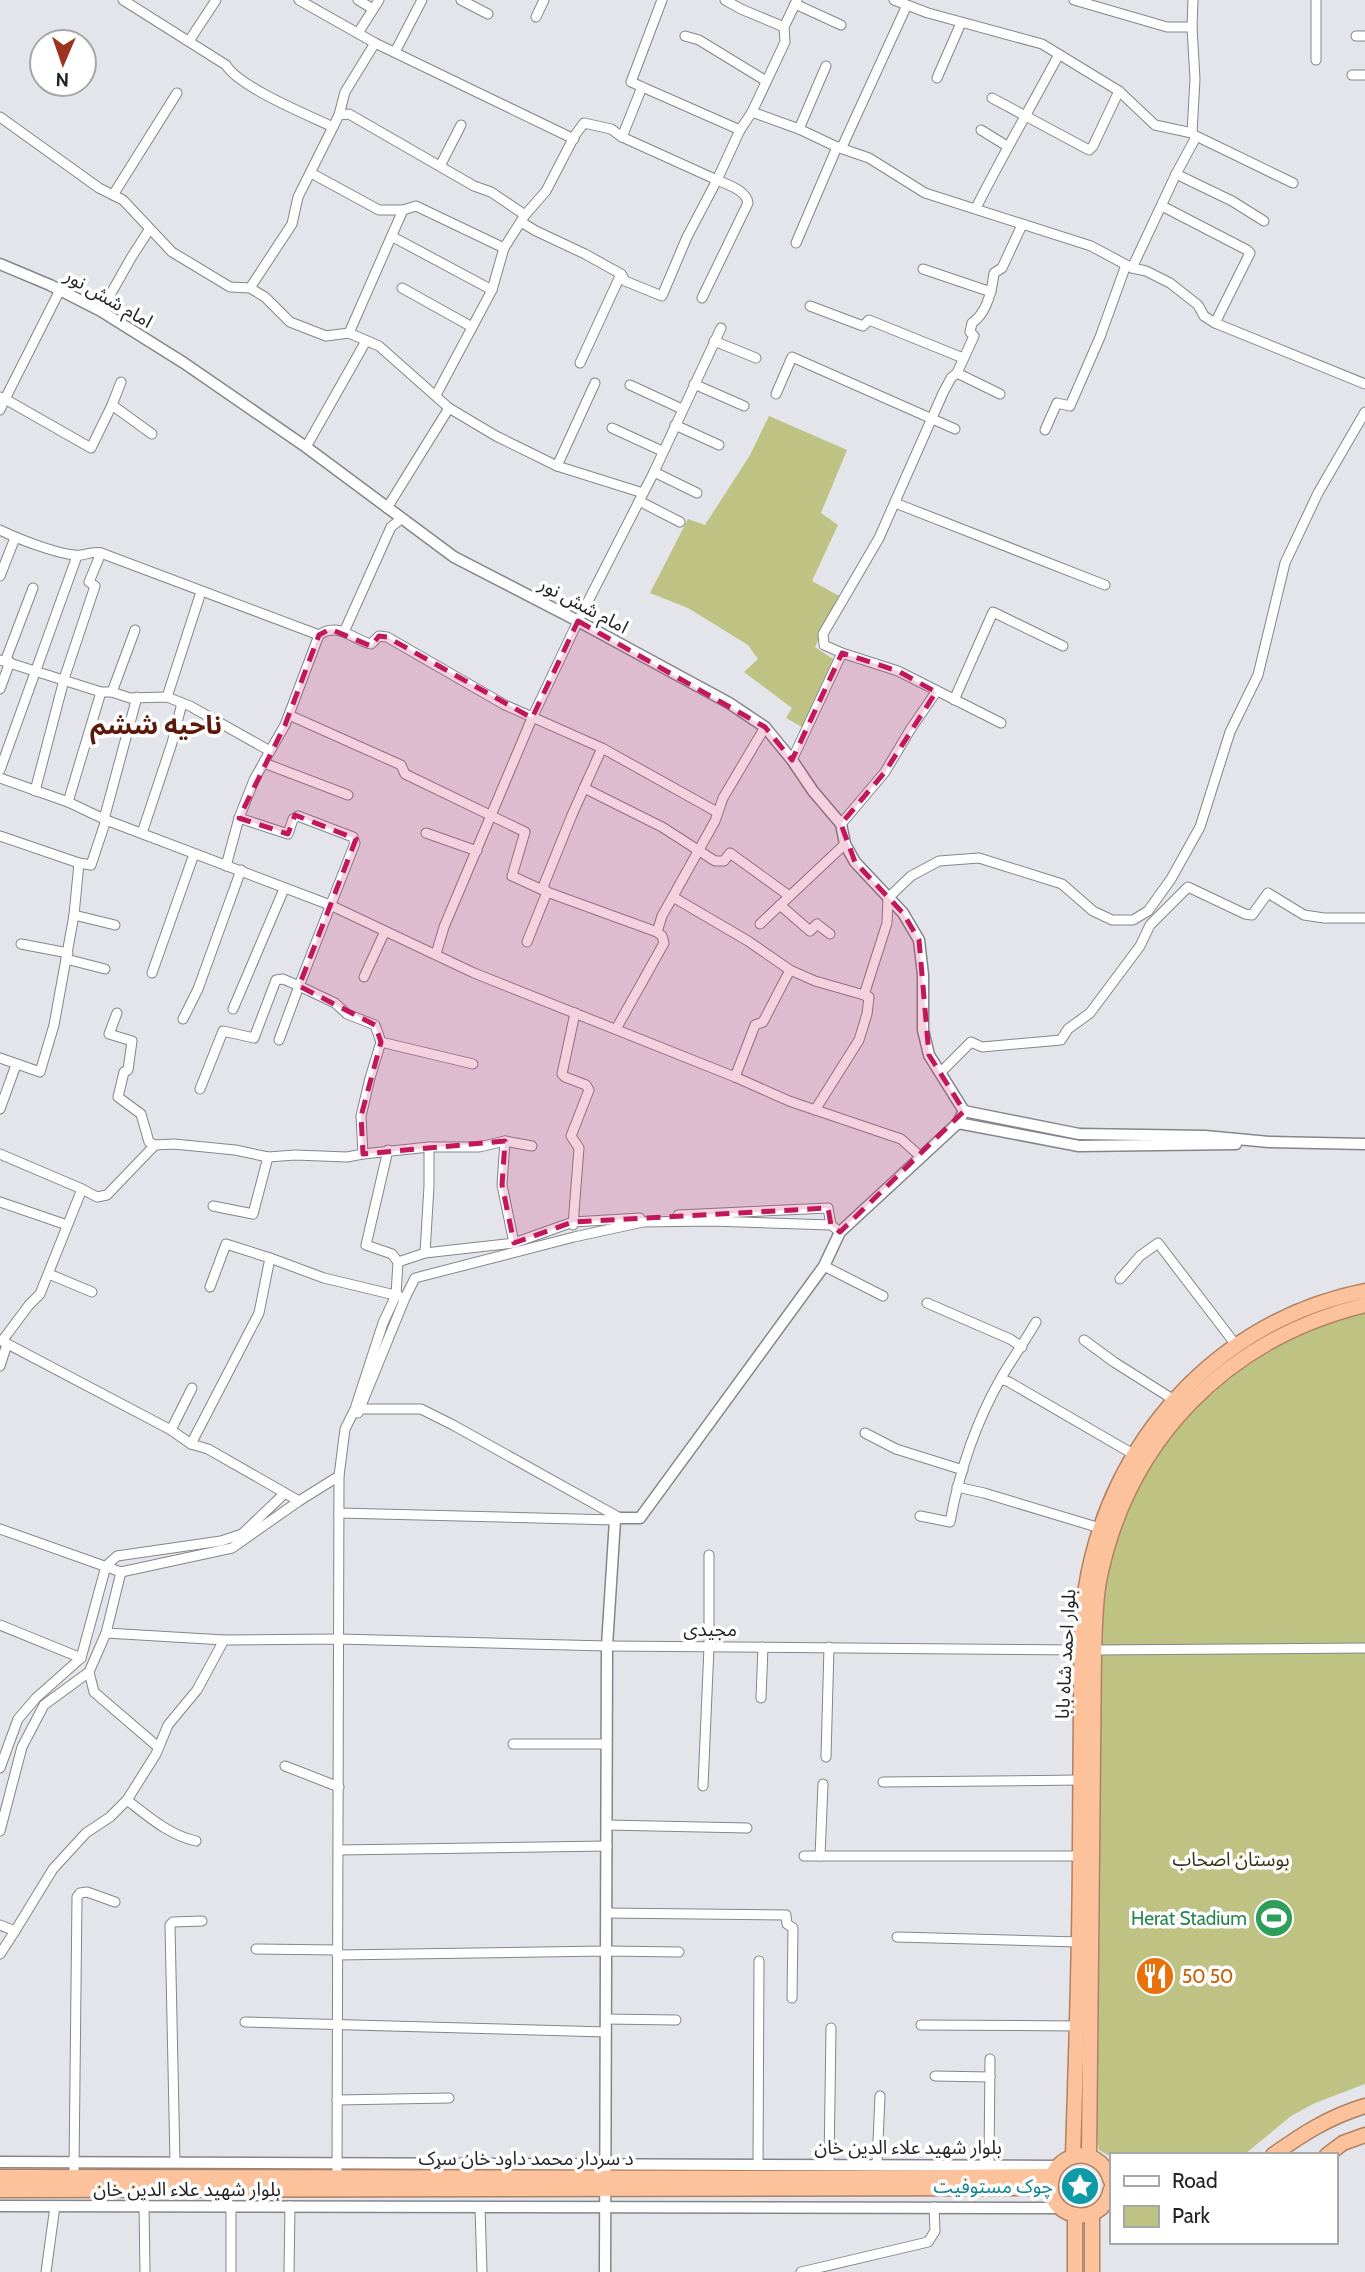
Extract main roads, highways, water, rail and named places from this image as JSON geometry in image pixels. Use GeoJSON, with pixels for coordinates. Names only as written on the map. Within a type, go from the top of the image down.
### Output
{"type":"FeatureCollection","features":[{"type":"Feature","properties":{"kind":"highway","name":"بلوار احمد شاه بابا"},"geometry":{"type":"LineString","coordinates":[[1089,2156],[1087,1583],[1100,1528],[1133,1454],[1174,1400],[1203,1371],[1236,1345],[1293,1313],[1365,1291]]}},
{"type":"Feature","properties":{"kind":"highway","name":"بلوار احمد شاه بابا"},"geometry":{"type":"LineString","coordinates":[[1073,2156],[1080,1780],[1088,1650],[1098,1584],[1123,1503],[1162,1435],[1182,1410],[1212,1382],[1252,1352],[1300,1326],[1365,1305]]}},
{"type":"Feature","properties":{"kind":"highway"},"geometry":{"type":"LineString","coordinates":[[1276,2153],[1314,2126],[1365,2106]]}},
{"type":"Feature","properties":{"kind":"highway"},"geometry":{"type":"LineString","coordinates":[[1330,2153],[1343,2143],[1365,2135]]}},
{"type":"Feature","properties":{"kind":"highway"},"geometry":{"type":"LineString","coordinates":[[1110,2176],[1097,2160],[1089,2156],[1073,2156],[1054,2176],[1054,2200],[1060,2208],[1075,2216],[1093,2214],[1110,2197]]}},
{"type":"Feature","properties":{"kind":"highway","name":"د سردار محمد داود خان سړک"},"geometry":{"type":"LineString","coordinates":[[0,2178],[337,2170],[606,2176],[1054,2176]]}},
{"type":"Feature","properties":{"kind":"highway","name":"د سردار محمد داود خان سړک"},"geometry":{"type":"LineString","coordinates":[[0,2190],[606,2176]]}},
{"type":"Feature","properties":{"kind":"highway"},"geometry":{"type":"LineString","coordinates":[[1092,2272],[1093,2214]]}},
{"type":"Feature","properties":{"kind":"highway"},"geometry":{"type":"LineString","coordinates":[[1075,2216],[1075,2272]]}},
{"type":"Feature","properties":{"kind":"place","name":"Herat Stadium"},"geometry":{"type":"Point","coordinates":[1274,1918]}},
{"type":"Feature","properties":{"kind":"place","name":"50 50"},"geometry":{"type":"Point","coordinates":[1155,1976]}},
{"type":"Feature","properties":{"kind":"place","name":"چوک مستوفیت"},"geometry":{"type":"Point","coordinates":[1080,2186]}},
{"type":"Feature","properties":{"kind":"district","name":"ناحیه ششم"},"geometry":{"type":"Point","coordinates":[156,725]}},
{"type":"Feature","properties":{"kind":"park label","name":"بوستان اصحاب"},"geometry":{"type":"Point","coordinates":[1231,1859]}}]}
